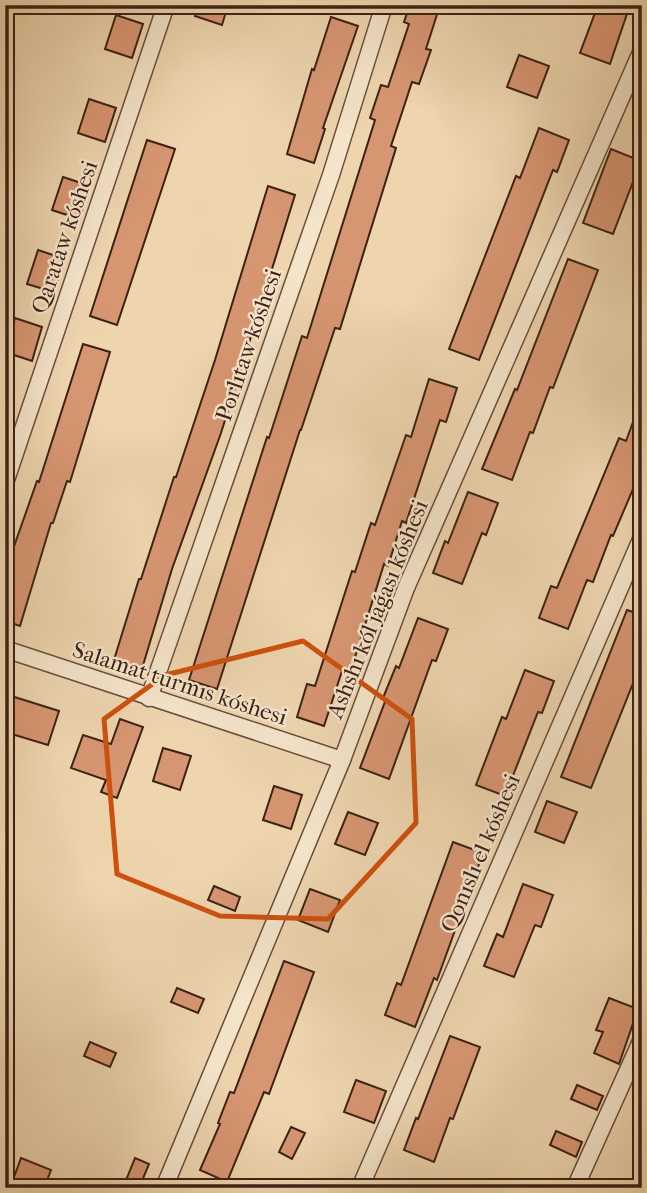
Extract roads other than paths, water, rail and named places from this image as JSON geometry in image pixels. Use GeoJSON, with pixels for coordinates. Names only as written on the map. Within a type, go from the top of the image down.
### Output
{"type":"FeatureCollection","features":[{"type":"Feature","properties":{"kind":"street","name":"Qarataw kóshesi"},"geometry":{"type":"LineString","coordinates":[[5,483],[166,5]]}},
{"type":"Feature","properties":{"kind":"street","name":"Porlıtaw kóshesi"},"geometry":{"type":"LineString","coordinates":[[149,698],[331,175],[384,5]]}},
{"type":"Feature","properties":{"kind":"street","name":"Ashshı kól jaǵası kóshesi"},"geometry":{"type":"LineString","coordinates":[[164,1188],[342,760],[406,588],[642,50]]}},
{"type":"Feature","properties":{"kind":"street","name":"Qonıslı el kóshesi"},"geometry":{"type":"LineString","coordinates":[[360,1188],[642,537]]}},
{"type":"Feature","properties":{"kind":"street","name":"Salamat turmıs kóshesi"},"geometry":{"type":"LineString","coordinates":[[5,649],[342,760]]}},
{"type":"Feature","properties":{"kind":"street"},"geometry":{"type":"LineString","coordinates":[[575,1188],[642,1039]]}}]}
